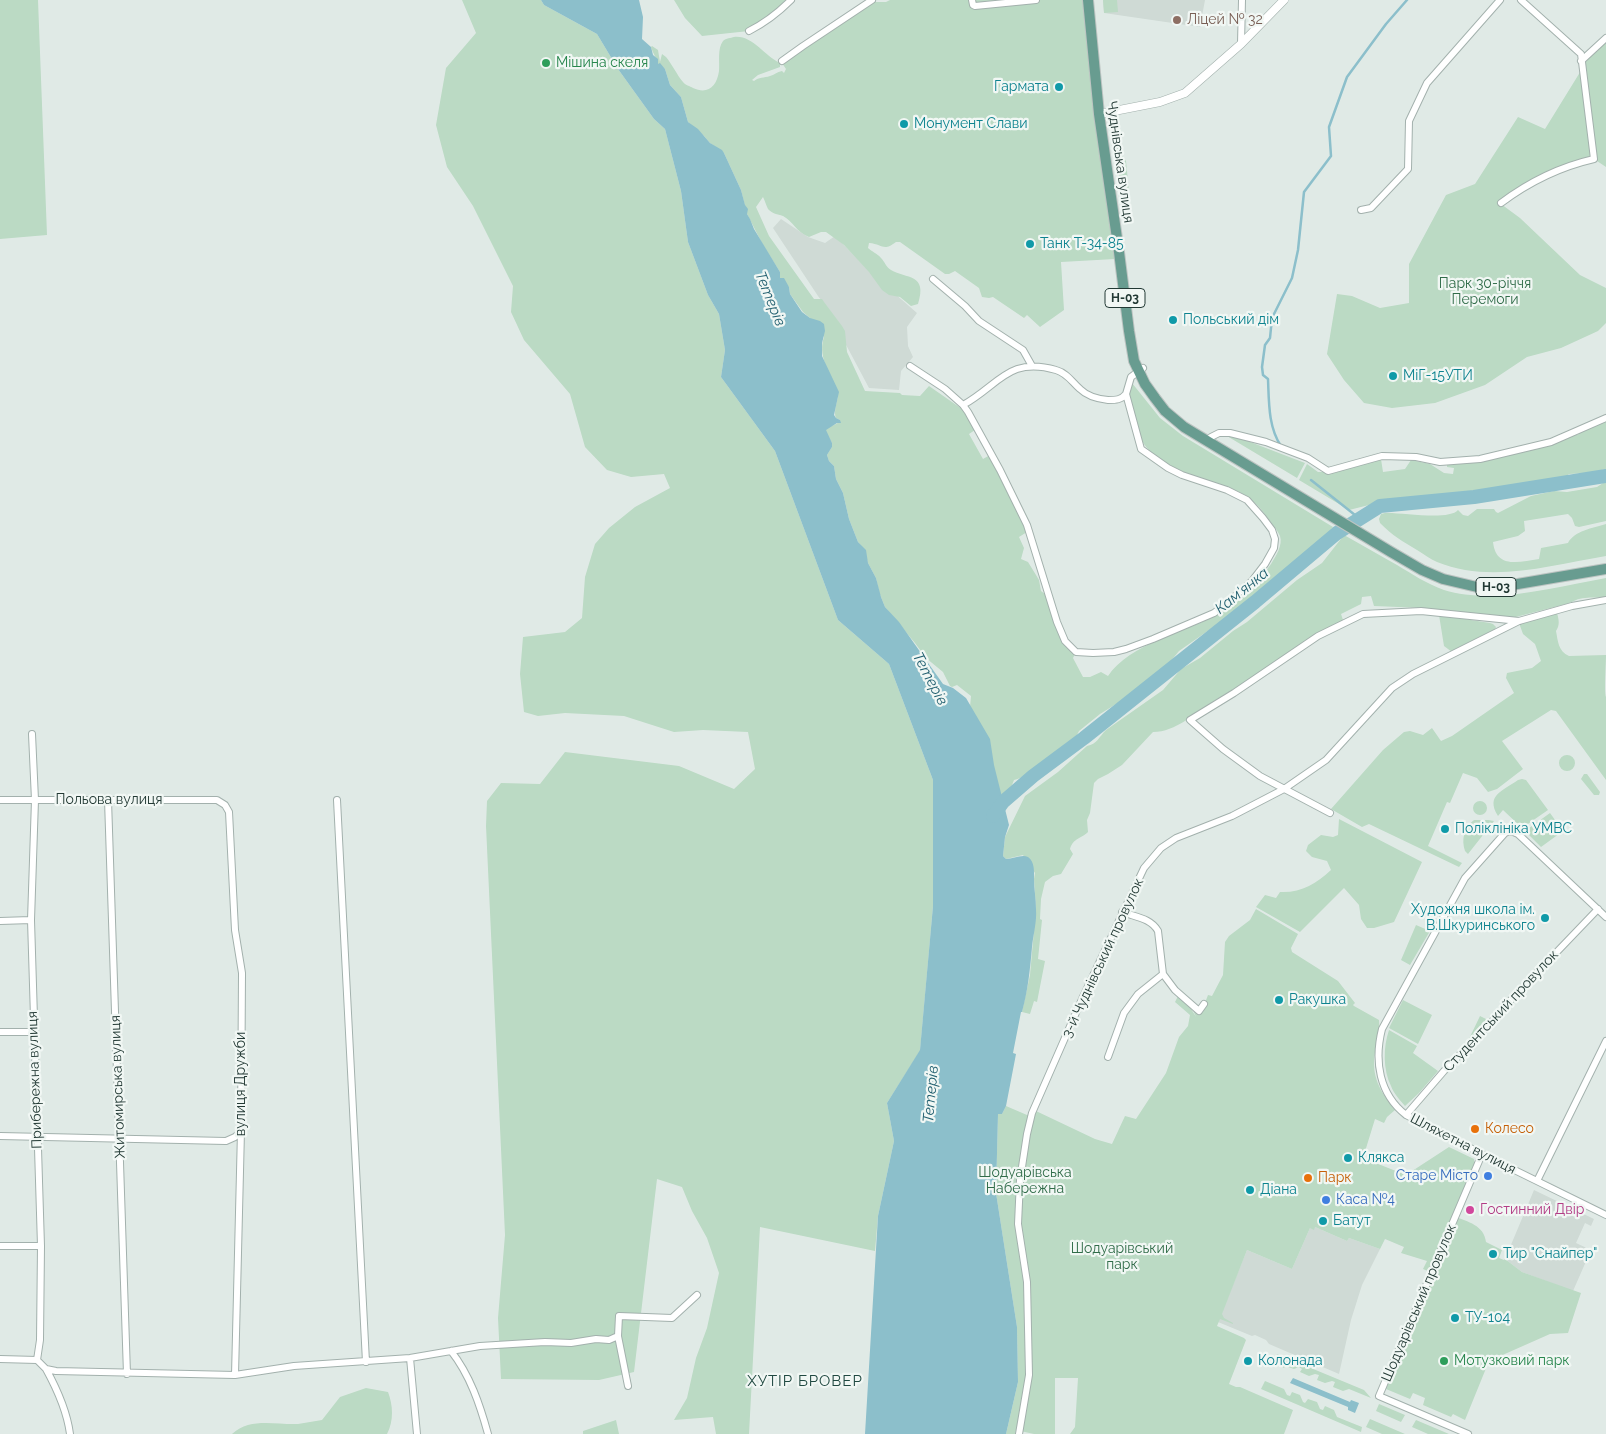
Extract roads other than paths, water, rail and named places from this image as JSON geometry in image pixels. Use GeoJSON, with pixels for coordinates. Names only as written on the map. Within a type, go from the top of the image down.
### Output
{"type":"FeatureCollection","features":[{"type":"Feature","properties":{"kind":"main road","name":"Чуднівська вулиця"},"geometry":{"type":"LineString","coordinates":[[1088,0],[1134,361],[1172,410],[1183,419],[1316,503]]}},
{"type":"Feature","properties":{"kind":"main road","name":"Чуднівська вулиця"},"geometry":{"type":"LineString","coordinates":[[1093,0],[1102,114]]}},
{"type":"Feature","properties":{"kind":"main road","name":"Чуднівська вулиця"},"geometry":{"type":"LineString","coordinates":[[1141,370],[1145,384],[1165,411],[1184,427],[1316,503]]}},
{"type":"Feature","properties":{"kind":"main road","name":"Н-03"},"geometry":{"type":"LineString","coordinates":[[1316,503],[1436,576],[1477,587],[1508,587],[1606,569]]}},
{"type":"Feature","properties":{"kind":"main road","name":"Н-03"},"geometry":{"type":"LineString","coordinates":[[1393,550],[1431,568],[1455,576],[1480,581],[1507,581],[1606,564]]}},
{"type":"Feature","properties":{"kind":"street"},"geometry":{"type":"LineString","coordinates":[[749,31],[779,12],[791,0]]}},
{"type":"Feature","properties":{"kind":"street"},"geometry":{"type":"LineString","coordinates":[[782,61],[872,0]]}},
{"type":"Feature","properties":{"kind":"street"},"geometry":{"type":"LineString","coordinates":[[972,0],[975,6],[1036,0]]}},
{"type":"Feature","properties":{"kind":"street"},"geometry":{"type":"LineString","coordinates":[[1240,44],[1242,0]]}},
{"type":"Feature","properties":{"kind":"street"},"geometry":{"type":"LineString","coordinates":[[1102,114],[1160,102],[1185,93],[1240,44],[1284,0]]}},
{"type":"Feature","properties":{"kind":"street"},"geometry":{"type":"LineString","coordinates":[[1361,210],[1371,208],[1408,169],[1409,121],[1427,83],[1500,0]]}},
{"type":"Feature","properties":{"kind":"street"},"geometry":{"type":"LineString","coordinates":[[1501,204],[1540,177],[1572,164],[1594,160],[1580,54],[1521,0]]}},
{"type":"Feature","properties":{"kind":"street"},"geometry":{"type":"LineString","coordinates":[[1581,60],[1606,38]]}},
{"type":"Feature","properties":{"kind":"street"},"geometry":{"type":"LineString","coordinates":[[933,279],[965,306],[979,321],[1023,350],[1032,366]]}},
{"type":"Feature","properties":{"kind":"street"},"geometry":{"type":"LineString","coordinates":[[910,366],[945,389],[963,405],[992,454],[1027,525],[1057,622],[1065,641],[1076,652],[1103,654],[1126,649],[1206,617],[1225,605],[1252,580],[1265,564],[1274,548],[1275,539],[1272,530],[1247,500],[1227,490],[1175,472],[1141,449],[1126,394]]}},
{"type":"Feature","properties":{"kind":"street"},"geometry":{"type":"LineString","coordinates":[[963,405],[1007,373],[1022,367],[1032,366],[1058,370],[1066,374],[1080,390],[1092,397],[1114,400],[1122,399],[1126,394],[1130,377],[1141,370]]}},
{"type":"Feature","properties":{"kind":"street"},"geometry":{"type":"LineString","coordinates":[[1211,437],[1230,433],[1266,442],[1308,458],[1328,471],[1382,456],[1416,457],[1440,462],[1480,459],[1550,442],[1606,418]]}},
{"type":"Feature","properties":{"kind":"street","name":"3-й Чуднівський провулок"},"geometry":{"type":"LineString","coordinates":[[1019,1434],[1029,1375],[1028,1282],[1018,1224],[1020,1180],[1026,1134],[1032,1113],[1082,999],[1144,868],[1164,846],[1176,838],[1232,816],[1284,790],[1326,760],[1392,688],[1413,674],[1519,621],[1572,606],[1606,600]]}},
{"type":"Feature","properties":{"kind":"street"},"geometry":{"type":"LineString","coordinates":[[1330,813],[1260,776],[1223,749],[1190,720],[1234,693],[1318,636],[1363,614],[1421,611],[1519,621]]}},
{"type":"Feature","properties":{"kind":"street","name":"Прибережна вулиця"},"geometry":{"type":"LineString","coordinates":[[32,734],[35,800],[31,920],[41,1246],[40,1340],[37,1360]]}},
{"type":"Feature","properties":{"kind":"street","name":"Польова вулиця"},"geometry":{"type":"LineString","coordinates":[[0,800],[217,800]]}},
{"type":"Feature","properties":{"kind":"street","name":"Житомирська вулиця"},"geometry":{"type":"LineString","coordinates":[[108,800],[127,1374]]}},
{"type":"Feature","properties":{"kind":"street","name":"вулиця Дружби"},"geometry":{"type":"LineString","coordinates":[[217,800],[225,805],[229,812],[235,930],[242,973],[241,1131],[235,1375]]}},
{"type":"Feature","properties":{"kind":"street"},"geometry":{"type":"LineString","coordinates":[[337,800],[366,1362]]}},
{"type":"Feature","properties":{"kind":"street","name":"Шляхетна вулиця"},"geometry":{"type":"LineString","coordinates":[[1598,909],[1515,831],[1508,832],[1499,839],[1465,878],[1382,1029],[1378,1058],[1381,1079],[1390,1098],[1406,1115],[1606,1215]]}},
{"type":"Feature","properties":{"kind":"street"},"geometry":{"type":"LineString","coordinates":[[1598,909],[1606,917]]}},
{"type":"Feature","properties":{"kind":"street","name":"Студентський провулок"},"geometry":{"type":"LineString","coordinates":[[1406,1115],[1444,1071],[1496,1018],[1506,1004],[1598,909]]}},
{"type":"Feature","properties":{"kind":"street"},"geometry":{"type":"LineString","coordinates":[[1122,912],[1155,926],[1158,931],[1163,974],[1175,990],[1199,1010],[1204,1004]]}},
{"type":"Feature","properties":{"kind":"street"},"geometry":{"type":"LineString","coordinates":[[0,921],[31,920]]}},
{"type":"Feature","properties":{"kind":"street"},"geometry":{"type":"LineString","coordinates":[[1108,1057],[1124,1012],[1138,994],[1163,974]]}},
{"type":"Feature","properties":{"kind":"street"},"geometry":{"type":"LineString","coordinates":[[0,1032],[34,1032]]}},
{"type":"Feature","properties":{"kind":"street"},"geometry":{"type":"LineString","coordinates":[[1537,1181],[1606,1041]]}},
{"type":"Feature","properties":{"kind":"street"},"geometry":{"type":"LineString","coordinates":[[0,1136],[226,1141],[235,1137],[241,1131]]}},
{"type":"Feature","properties":{"kind":"street","name":"Шодуарівський провулок"},"geometry":{"type":"LineString","coordinates":[[1468,1434],[1379,1396],[1482,1154]]}},
{"type":"Feature","properties":{"kind":"street"},"geometry":{"type":"LineString","coordinates":[[0,1246],[41,1246]]}},
{"type":"Feature","properties":{"kind":"street"},"geometry":{"type":"LineString","coordinates":[[628,1386],[618,1336],[619,1316],[672,1318],[697,1295]]}},
{"type":"Feature","properties":{"kind":"street"},"geometry":{"type":"LineString","coordinates":[[46,1368],[56,1371],[127,1374],[235,1375],[294,1366],[410,1358],[508,1344],[571,1343],[596,1339],[609,1340],[618,1336]]}},
{"type":"Feature","properties":{"kind":"street"},"geometry":{"type":"LineString","coordinates":[[451,1351],[461,1362],[479,1403],[488,1434]]}},
{"type":"Feature","properties":{"kind":"street"},"geometry":{"type":"LineString","coordinates":[[410,1358],[417,1434]]}},
{"type":"Feature","properties":{"kind":"street"},"geometry":{"type":"LineString","coordinates":[[0,1359],[37,1360],[46,1368],[55,1385],[68,1420],[70,1434]]}},
{"type":"Feature","properties":{"kind":"water","name":"Тетерів"},"geometry":{"type":"Polygon","coordinates":[[[541,0],[639,0],[643,17],[642,39],[651,47],[653,55],[658,59],[658,64],[660,63],[665,69],[670,85],[681,97],[688,122],[698,129],[710,143],[722,150],[741,190],[748,209],[747,214],[780,272],[780,278],[784,278],[789,287],[790,294],[802,312],[824,324],[822,356],[839,392],[834,415],[841,423],[837,423],[826,430],[832,443],[832,447],[827,455],[829,461],[834,466],[836,479],[843,493],[849,519],[858,542],[866,550],[868,563],[876,578],[885,607],[899,622],[943,684],[953,688],[966,698],[990,739],[994,765],[1009,825],[1005,837],[1003,856],[1006,859],[1026,856],[1033,864],[1036,914],[1028,980],[1013,1053],[1016,1054],[1006,1106],[1002,1114],[998,1114],[996,1193],[1017,1327],[1018,1382],[1006,1434],[865,1434],[878,1216],[894,1141],[887,1103],[920,1050],[933,906],[933,780],[889,664],[838,620],[775,451],[721,377],[725,350],[719,314],[708,295],[688,242],[681,191],[665,129],[654,119],[618,69],[597,34],[544,5],[541,0]]]}},
{"type":"Feature","properties":{"kind":"water"},"geometry":{"type":"Polygon","coordinates":[[[1293,1378],[1350,1402],[1351,1400],[1359,1403],[1355,1413],[1348,1410],[1348,1407],[1290,1383],[1293,1378]]]}},
{"type":"Feature","properties":{"kind":"waterway"},"geometry":{"type":"LineString","coordinates":[[1281,446],[1271,422],[1268,379],[1263,375],[1262,367],[1265,345],[1270,338],[1272,318],[1292,278],[1298,250],[1304,192],[1331,156],[1329,127],[1347,77],[1386,24],[1407,0]]}},
{"type":"Feature","properties":{"kind":"waterway","name":"Кам'янка"},"geometry":{"type":"LineString","coordinates":[[993,816],[1003,802],[1033,776],[1084,738],[1255,602],[1337,533],[1380,506],[1474,497],[1606,476]]}},
{"type":"Feature","properties":{"kind":"waterway"},"geometry":{"type":"LineString","coordinates":[[1311,480],[1360,519]]}},
{"type":"Feature","properties":{"kind":"place","name":"Ліцей № 32"},"geometry":{"type":"Point","coordinates":[1177,20]}},
{"type":"Feature","properties":{"kind":"place","name":"Мішина скеля"},"geometry":{"type":"Point","coordinates":[546,63]}},
{"type":"Feature","properties":{"kind":"place","name":"Гармата"},"geometry":{"type":"Point","coordinates":[1059,87]}},
{"type":"Feature","properties":{"kind":"place","name":"Монумент Слави"},"geometry":{"type":"Point","coordinates":[904,124]}},
{"type":"Feature","properties":{"kind":"place","name":"Танк Т-34-85"},"geometry":{"type":"Point","coordinates":[1030,244]}},
{"type":"Feature","properties":{"kind":"place","name":"Польський дім"},"geometry":{"type":"Point","coordinates":[1173,320]}},
{"type":"Feature","properties":{"kind":"place","name":"МіГ-15УТИ"},"geometry":{"type":"Point","coordinates":[1393,376]}},
{"type":"Feature","properties":{"kind":"place","name":"Поліклініка УМВС"},"geometry":{"type":"Point","coordinates":[1445,829]}},
{"type":"Feature","properties":{"kind":"place","name":"Художня школа ім. В.Шкуринського"},"geometry":{"type":"Point","coordinates":[1545,918]}},
{"type":"Feature","properties":{"kind":"place","name":"Ракушка"},"geometry":{"type":"Point","coordinates":[1279,1000]}},
{"type":"Feature","properties":{"kind":"place","name":"Колесо"},"geometry":{"type":"Point","coordinates":[1475,1129]}},
{"type":"Feature","properties":{"kind":"place","name":"Клякса"},"geometry":{"type":"Point","coordinates":[1348,1158]}},
{"type":"Feature","properties":{"kind":"place","name":"Старе Місто"},"geometry":{"type":"Point","coordinates":[1488,1176]}},
{"type":"Feature","properties":{"kind":"place","name":"Парк"},"geometry":{"type":"Point","coordinates":[1308,1178]}},
{"type":"Feature","properties":{"kind":"place","name":"Діана"},"geometry":{"type":"Point","coordinates":[1250,1190]}},
{"type":"Feature","properties":{"kind":"place","name":"Каса №4"},"geometry":{"type":"Point","coordinates":[1326,1200]}},
{"type":"Feature","properties":{"kind":"place","name":"Гостинний Двір"},"geometry":{"type":"Point","coordinates":[1470,1210]}},
{"type":"Feature","properties":{"kind":"place","name":"Батут"},"geometry":{"type":"Point","coordinates":[1323,1221]}},
{"type":"Feature","properties":{"kind":"place","name":"Тир \"Снайпер\""},"geometry":{"type":"Point","coordinates":[1493,1254]}},
{"type":"Feature","properties":{"kind":"place","name":"ТУ-104"},"geometry":{"type":"Point","coordinates":[1455,1318]}},
{"type":"Feature","properties":{"kind":"place","name":"Колонада"},"geometry":{"type":"Point","coordinates":[1248,1361]}},
{"type":"Feature","properties":{"kind":"place","name":"Мотузковий парк"},"geometry":{"type":"Point","coordinates":[1444,1361]}},
{"type":"Feature","properties":{"kind":"district","name":"ХУТІР БРОВЕР"},"geometry":{"type":"Point","coordinates":[805,1381]}},
{"type":"Feature","properties":{"kind":"park label","name":"Парк 30-річчя Перемоги"},"geometry":{"type":"Point","coordinates":[1485,292]}},
{"type":"Feature","properties":{"kind":"park label","name":"Шодуарівська Набережна"},"geometry":{"type":"Point","coordinates":[1025,1182]}},
{"type":"Feature","properties":{"kind":"park label","name":"Шодуарівський парк"},"geometry":{"type":"Point","coordinates":[1122,1258]}}]}
